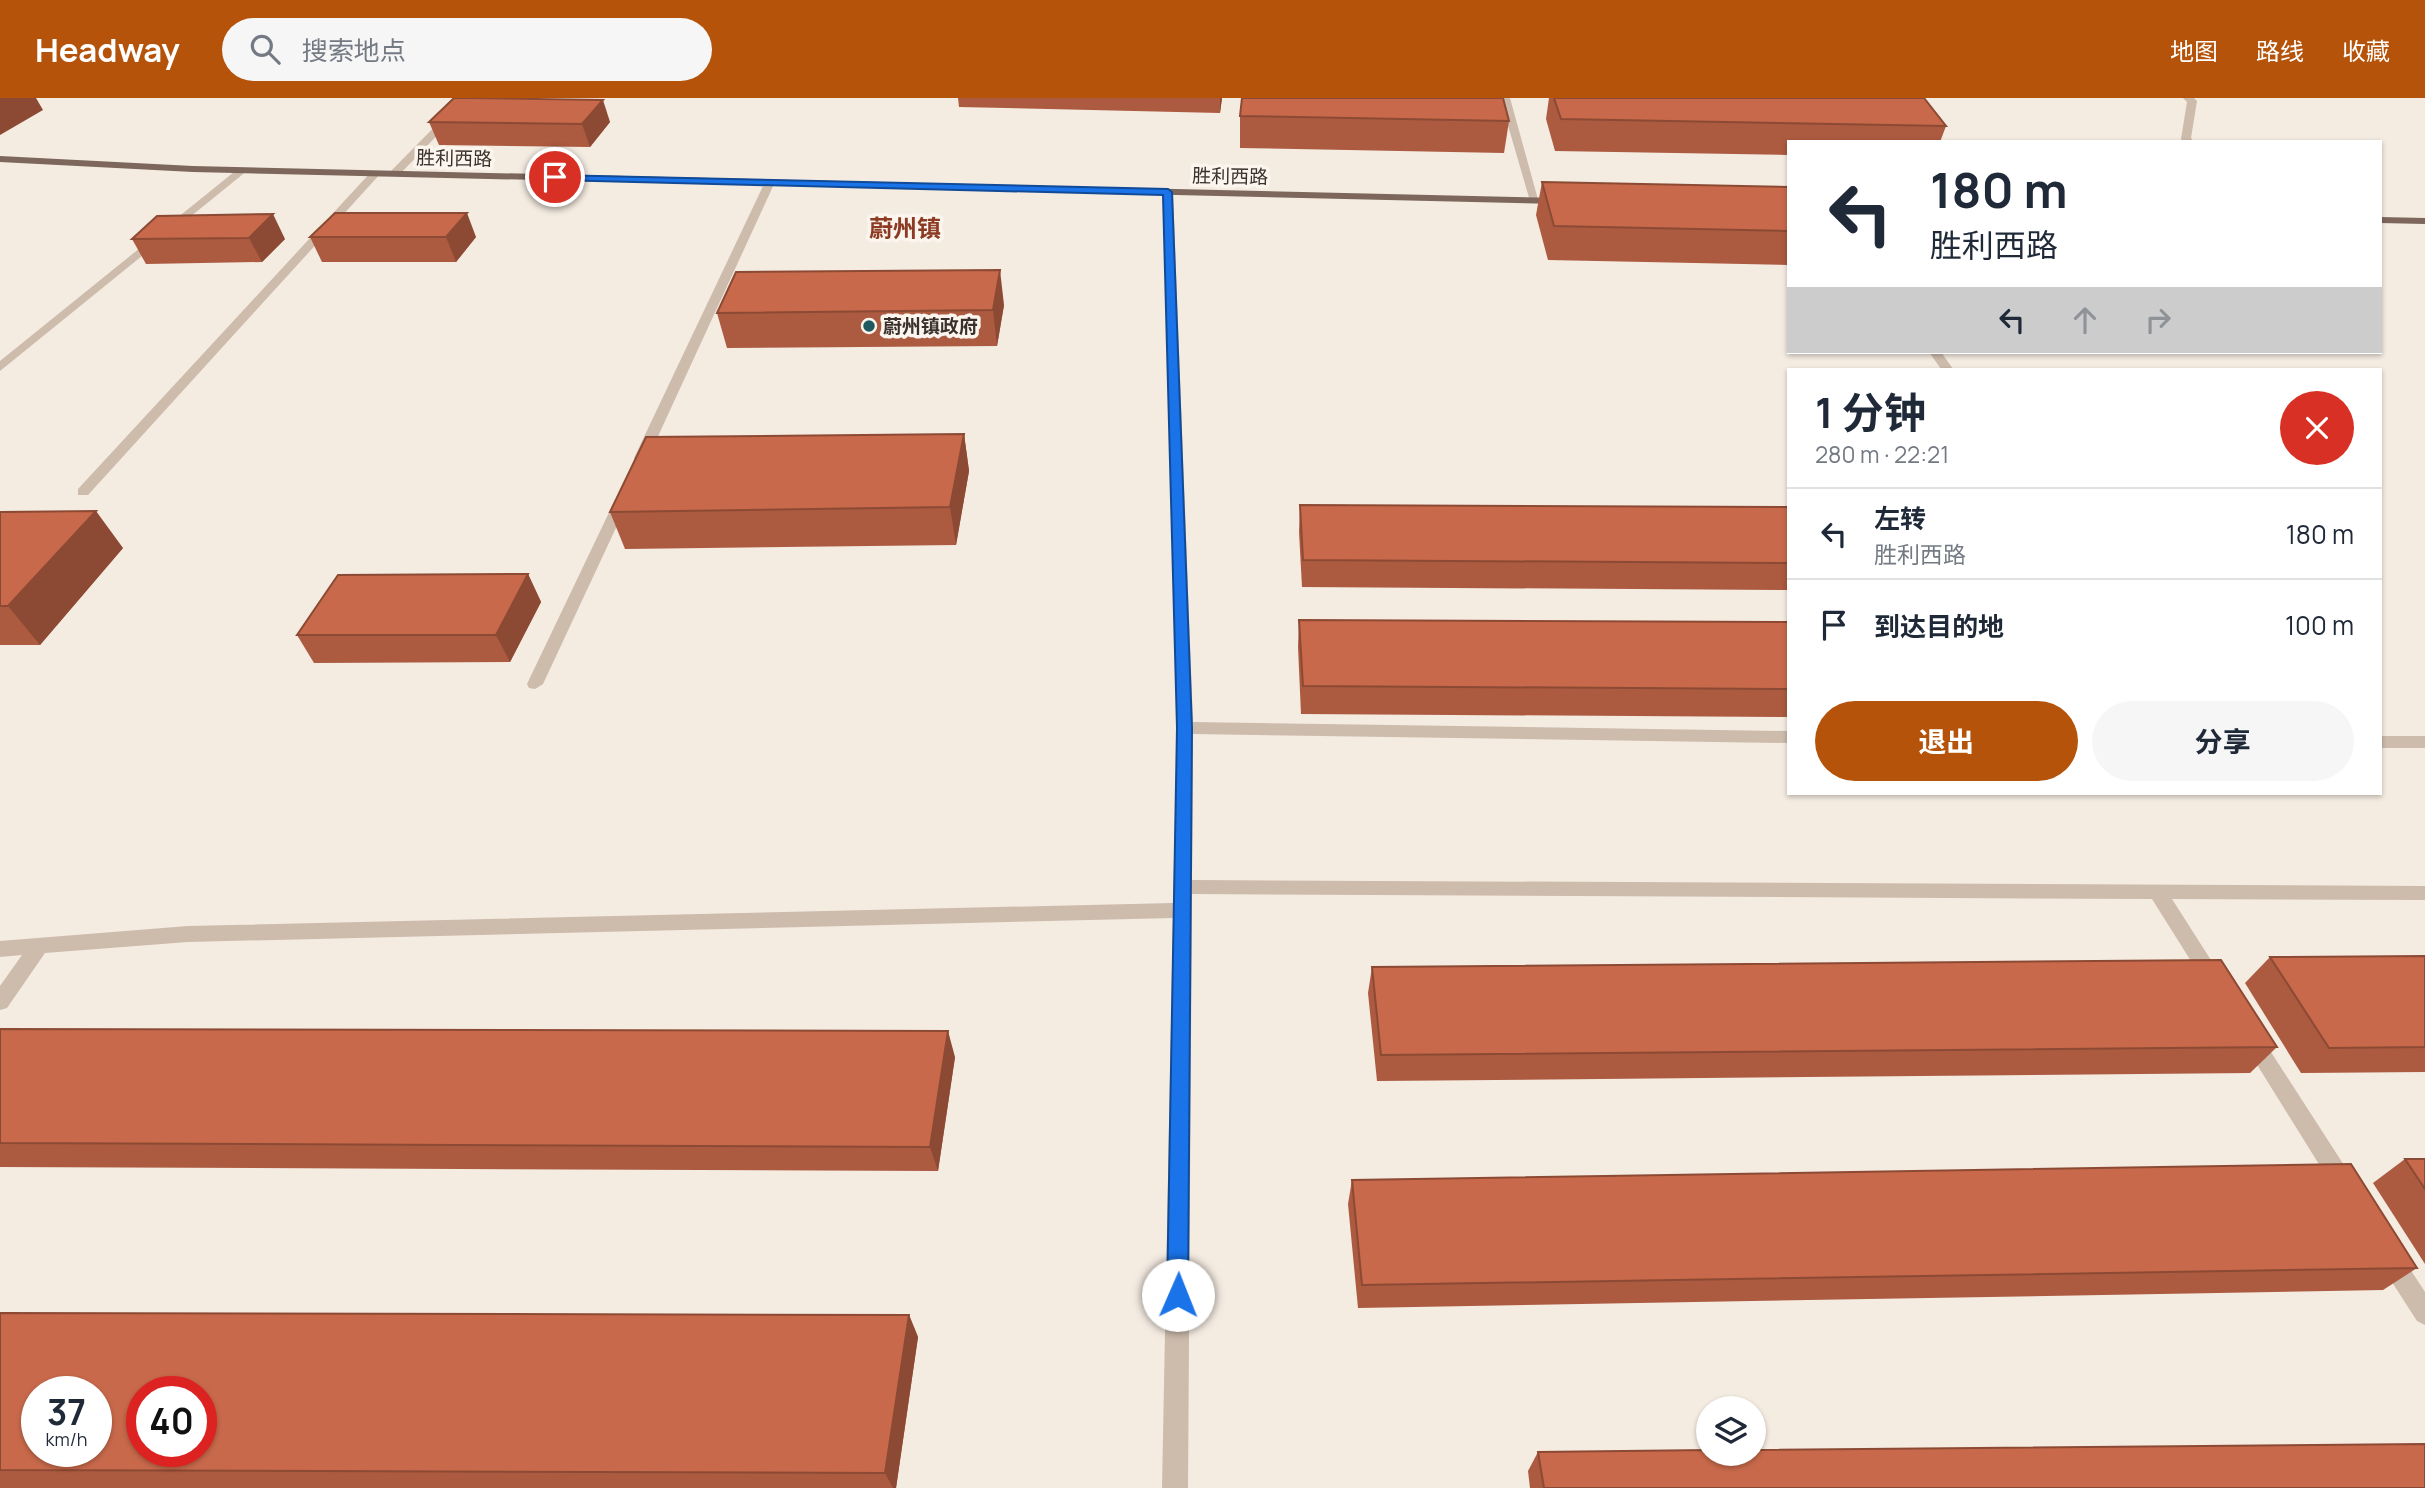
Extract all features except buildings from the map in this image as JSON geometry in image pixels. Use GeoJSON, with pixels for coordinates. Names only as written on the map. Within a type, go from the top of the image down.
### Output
{"type":"FeatureCollection","features":[{"type":"Feature","properties":{"kind":"main road","name":"胜利西路"},"geometry":{"type":"LineString","coordinates":[[0,159],[243,170],[1575,202]]}},
{"type":"Feature","properties":{"kind":"main road"},"geometry":{"type":"LineString","coordinates":[[2382,220],[2425,221]]}},
{"type":"Feature","properties":{"kind":"street"},"geometry":{"type":"LineString","coordinates":[[394,174],[468,98]]}},
{"type":"Feature","properties":{"kind":"street"},"geometry":{"type":"LineString","coordinates":[[1506,98],[1535,201]]}},
{"type":"Feature","properties":{"kind":"street"},"geometry":{"type":"LineString","coordinates":[[2187,140],[2192,101],[2188,98]]}},
{"type":"Feature","properties":{"kind":"street"},"geometry":{"type":"LineString","coordinates":[[0,367],[243,170]]}},
{"type":"Feature","properties":{"kind":"street"},"geometry":{"type":"LineString","coordinates":[[83,492],[376,173]]}},
{"type":"Feature","properties":{"kind":"street"},"geometry":{"type":"LineString","coordinates":[[536,684],[770,183]]}},
{"type":"Feature","properties":{"kind":"street"},"geometry":{"type":"LineString","coordinates":[[1168,192],[1185,728],[1175,1488]]}},
{"type":"Feature","properties":{"kind":"street"},"geometry":{"type":"LineString","coordinates":[[1185,728],[1787,737]]}},
{"type":"Feature","properties":{"kind":"street"},"geometry":{"type":"LineString","coordinates":[[2382,742],[2425,742]]}},
{"type":"Feature","properties":{"kind":"street"},"geometry":{"type":"LineString","coordinates":[[1183,887],[2425,893]]}},
{"type":"Feature","properties":{"kind":"street"},"geometry":{"type":"LineString","coordinates":[[2158,892],[2225,998]]}},
{"type":"Feature","properties":{"kind":"street"},"geometry":{"type":"LineString","coordinates":[[0,949],[188,934],[1183,910]]}},
{"type":"Feature","properties":{"kind":"street"},"geometry":{"type":"LineString","coordinates":[[0,1002],[39,946]]}},
{"type":"Feature","properties":{"kind":"street"},"geometry":{"type":"LineString","coordinates":[[2240,1021],[2351,1196]]}},
{"type":"Feature","properties":{"kind":"street"},"geometry":{"type":"LineString","coordinates":[[2381,1243],[2425,1313]]}},
{"type":"Feature","properties":{"kind":"place","name":"蔚州镇政府"},"geometry":{"type":"Point","coordinates":[869,326]}},
{"type":"Feature","properties":{"kind":"district","name":"蔚州镇"},"geometry":{"type":"Point","coordinates":[905,229]}},
{"type":"Feature","properties":{"kind":"route"},"geometry":{"type":"LineString","coordinates":[[555,177],[1168,192],[1185,728],[1178,1295]]}}]}
